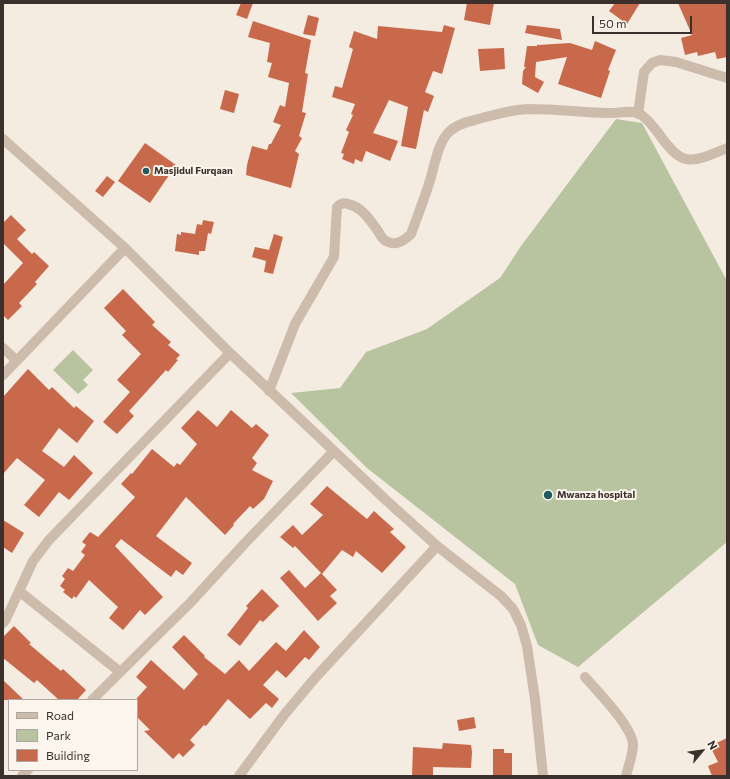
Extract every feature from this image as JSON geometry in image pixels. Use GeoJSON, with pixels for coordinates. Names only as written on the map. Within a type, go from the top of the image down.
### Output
{"type":"FeatureCollection","features":[{"type":"Feature","properties":{"kind":"street"},"geometry":{"type":"LineString","coordinates":[[638,114],[644,72],[652,64],[660,60],[676,62],[727,78]]}},
{"type":"Feature","properties":{"kind":"street"},"geometry":{"type":"LineString","coordinates":[[269,390],[295,324],[334,257],[337,226],[336,214],[339,204],[345,203],[352,205],[362,211],[388,242],[399,243],[405,240],[411,234],[442,141],[449,131],[464,123],[508,112],[528,109],[608,114],[631,112],[638,114],[648,121],[670,149],[679,156],[689,160],[704,157],[727,148]]}},
{"type":"Feature","properties":{"kind":"street"},"geometry":{"type":"LineString","coordinates":[[3,139],[125,248],[230,353],[437,546],[501,596],[512,609],[521,625],[527,646],[543,776]]}},
{"type":"Feature","properties":{"kind":"street"},"geometry":{"type":"LineString","coordinates":[[3,374],[125,248]]}},
{"type":"Feature","properties":{"kind":"street"},"geometry":{"type":"LineString","coordinates":[[3,348],[16,360]]}},
{"type":"Feature","properties":{"kind":"street"},"geometry":{"type":"LineString","coordinates":[[3,623],[33,561],[49,540],[230,353]]}},
{"type":"Feature","properties":{"kind":"street"},"geometry":{"type":"LineString","coordinates":[[93,699],[191,602],[246,542],[334,451]]}},
{"type":"Feature","properties":{"kind":"street"},"geometry":{"type":"LineString","coordinates":[[239,776],[284,715],[315,678],[437,546]]}},
{"type":"Feature","properties":{"kind":"street"},"geometry":{"type":"LineString","coordinates":[[19,591],[120,672]]}},
{"type":"Feature","properties":{"kind":"street"},"geometry":{"type":"LineString","coordinates":[[585,677],[630,732],[633,745],[626,776]]}},
{"type":"Feature","properties":{"kind":"green space"},"geometry":{"type":"Polygon","coordinates":[[[616,119],[642,123],[727,281],[727,542],[578,667],[538,645],[515,584],[367,468],[291,393],[340,388],[366,352],[427,329],[500,278],[521,246],[616,119]]]}},
{"type":"Feature","properties":{"kind":"green space"},"geometry":{"type":"Polygon","coordinates":[[[73,350],[93,370],[83,380],[88,385],[78,394],[53,370],[73,350]]]}},
{"type":"Feature","properties":{"kind":"building"},"geometry":{"type":"Polygon","coordinates":[[[241,3],[253,3],[247,19],[236,15],[241,3]]]}},
{"type":"Feature","properties":{"kind":"building"},"geometry":{"type":"Polygon","coordinates":[[[467,3],[494,3],[490,25],[464,20],[467,3]]]}},
{"type":"Feature","properties":{"kind":"building"},"geometry":{"type":"Polygon","coordinates":[[[615,3],[640,3],[627,24],[609,11],[615,3]]]}},
{"type":"Feature","properties":{"kind":"building"},"geometry":{"type":"Polygon","coordinates":[[[678,3],[727,3],[727,57],[717,59],[715,52],[698,56],[697,52],[685,55],[681,38],[692,35],[678,3]]]}},
{"type":"Feature","properties":{"kind":"building"},"geometry":{"type":"Polygon","coordinates":[[[308,15],[319,18],[315,36],[303,34],[308,15]]]}},
{"type":"Feature","properties":{"kind":"building"},"geometry":{"type":"Polygon","coordinates":[[[253,21],[311,40],[305,73],[308,74],[302,112],[306,113],[299,136],[302,138],[295,151],[299,154],[291,188],[246,175],[252,146],[267,150],[281,125],[273,122],[280,105],[285,107],[289,83],[268,77],[272,63],[267,62],[270,43],[248,37],[253,21]]]}},
{"type":"Feature","properties":{"kind":"building"},"geometry":{"type":"Polygon","coordinates":[[[444,25],[455,28],[442,74],[433,71],[425,92],[434,96],[428,112],[424,110],[416,149],[401,146],[408,107],[389,100],[373,133],[398,141],[390,161],[366,151],[362,162],[355,159],[354,164],[342,159],[344,154],[341,153],[349,132],[346,130],[353,115],[351,114],[355,104],[332,97],[335,86],[342,88],[353,49],[349,47],[354,31],[377,39],[378,26],[442,32],[444,25]]]}},
{"type":"Feature","properties":{"kind":"building"},"geometry":{"type":"Polygon","coordinates":[[[527,25],[560,29],[562,40],[525,33],[527,25]]]}},
{"type":"Feature","properties":{"kind":"building"},"geometry":{"type":"Polygon","coordinates":[[[595,41],[616,50],[608,70],[610,71],[601,98],[558,84],[567,57],[536,62],[535,77],[544,82],[538,93],[522,84],[523,71],[526,67],[524,67],[527,46],[537,46],[537,44],[570,43],[592,50],[595,41]]]}},
{"type":"Feature","properties":{"kind":"building"},"geometry":{"type":"Polygon","coordinates":[[[504,48],[505,69],[480,71],[478,49],[504,48]]]}},
{"type":"Feature","properties":{"kind":"building"},"geometry":{"type":"Polygon","coordinates":[[[225,90],[239,94],[234,113],[220,109],[225,90]]]}},
{"type":"Feature","properties":{"kind":"building"},"geometry":{"type":"Polygon","coordinates":[[[145,143],[176,165],[150,203],[118,181],[145,143]]]}},
{"type":"Feature","properties":{"kind":"building"},"geometry":{"type":"Polygon","coordinates":[[[107,176],[115,182],[103,197],[95,191],[107,176]]]}},
{"type":"Feature","properties":{"kind":"building"},"geometry":{"type":"Polygon","coordinates":[[[11,215],[26,230],[17,239],[32,254],[34,252],[49,266],[35,282],[37,284],[19,303],[22,306],[8,320],[3,315],[3,285],[23,263],[3,243],[3,223],[11,215]]]}},
{"type":"Feature","properties":{"kind":"building"},"geometry":{"type":"Polygon","coordinates":[[[203,220],[214,222],[211,234],[208,233],[205,251],[199,251],[199,255],[175,251],[177,234],[181,235],[181,232],[195,234],[197,224],[202,225],[203,220]]]}},
{"type":"Feature","properties":{"kind":"building"},"geometry":{"type":"Polygon","coordinates":[[[274,234],[283,237],[273,274],[264,272],[266,261],[252,257],[255,247],[269,250],[274,234]]]}},
{"type":"Feature","properties":{"kind":"building"},"geometry":{"type":"Polygon","coordinates":[[[123,289],[155,322],[152,325],[171,342],[168,345],[180,355],[176,359],[178,360],[168,372],[166,370],[129,411],[134,416],[117,434],[103,422],[130,392],[117,380],[141,354],[122,335],[126,331],[104,308],[123,289]]]}},
{"type":"Feature","properties":{"kind":"building"},"geometry":{"type":"Polygon","coordinates":[[[28,369],[49,390],[52,387],[74,408],[76,406],[94,421],[77,443],[59,428],[42,451],[64,467],[74,455],[93,473],[69,500],[59,492],[39,517],[24,505],[45,480],[17,458],[3,474],[3,397],[28,369]]]}},
{"type":"Feature","properties":{"kind":"building"},"geometry":{"type":"Polygon","coordinates":[[[198,410],[217,427],[231,410],[252,428],[256,424],[269,435],[252,458],[257,463],[252,470],[273,481],[264,499],[253,509],[250,506],[225,535],[186,497],[156,536],[192,563],[183,575],[176,570],[171,577],[121,539],[115,546],[163,597],[145,615],[140,610],[123,630],[109,618],[118,607],[89,580],[76,598],[74,596],[72,599],[63,592],[65,590],[60,586],[65,579],[62,576],[68,568],[73,571],[85,555],[81,552],[86,545],[82,542],[90,532],[98,537],[135,497],[121,484],[131,473],[132,474],[152,449],[174,467],[177,463],[180,465],[197,444],[181,428],[198,410]]]}},
{"type":"Feature","properties":{"kind":"building"},"geometry":{"type":"Polygon","coordinates":[[[327,486],[367,519],[374,511],[394,529],[390,532],[406,547],[382,573],[356,551],[353,557],[342,550],[322,574],[295,546],[293,548],[280,537],[293,525],[302,535],[323,515],[310,504],[327,486]]]}},
{"type":"Feature","properties":{"kind":"building"},"geometry":{"type":"Polygon","coordinates":[[[3,520],[24,533],[12,553],[3,547],[3,520]]]}},
{"type":"Feature","properties":{"kind":"building"},"geometry":{"type":"Polygon","coordinates":[[[289,570],[305,588],[321,573],[337,590],[330,596],[337,603],[318,621],[280,578],[289,570]]]}},
{"type":"Feature","properties":{"kind":"building"},"geometry":{"type":"Polygon","coordinates":[[[262,589],[279,606],[263,622],[260,620],[240,646],[227,635],[248,608],[246,606],[262,589]]]}},
{"type":"Feature","properties":{"kind":"building"},"geometry":{"type":"Polygon","coordinates":[[[14,626],[31,643],[29,644],[61,671],[63,669],[86,690],[78,699],[58,699],[37,680],[34,683],[3,658],[3,637],[14,626]]]}},
{"type":"Feature","properties":{"kind":"building"},"geometry":{"type":"Polygon","coordinates":[[[304,630],[320,647],[309,660],[305,657],[286,678],[277,670],[263,685],[279,699],[272,708],[266,703],[250,719],[228,699],[206,726],[204,725],[190,740],[195,745],[183,757],[179,753],[173,759],[144,731],[150,730],[138,718],[137,698],[147,687],[136,677],[151,660],[184,690],[198,674],[172,647],[184,635],[205,656],[204,657],[225,674],[239,660],[249,671],[276,642],[286,651],[304,630]]]}},
{"type":"Feature","properties":{"kind":"building"},"geometry":{"type":"Polygon","coordinates":[[[3,680],[23,699],[3,700],[3,680]]]}},
{"type":"Feature","properties":{"kind":"building"},"geometry":{"type":"Polygon","coordinates":[[[474,717],[476,728],[459,731],[457,720],[474,717]]]}},
{"type":"Feature","properties":{"kind":"building"},"geometry":{"type":"Polygon","coordinates":[[[727,738],[727,776],[712,776],[708,766],[718,762],[710,746],[727,738]]]}},
{"type":"Feature","properties":{"kind":"building"},"geometry":{"type":"Polygon","coordinates":[[[443,743],[471,745],[471,768],[433,767],[433,776],[412,776],[413,747],[442,749],[443,743]]]}},
{"type":"Feature","properties":{"kind":"building"},"geometry":{"type":"Polygon","coordinates":[[[493,749],[504,749],[504,753],[512,753],[512,776],[493,776],[493,749]]]}},
{"type":"Feature","properties":{"kind":"place","name":"Masjidul Furqaan"},"geometry":{"type":"Point","coordinates":[146,171]}},
{"type":"Feature","properties":{"kind":"place","name":"Mwanza hospital"},"geometry":{"type":"Point","coordinates":[548,495]}}]}
